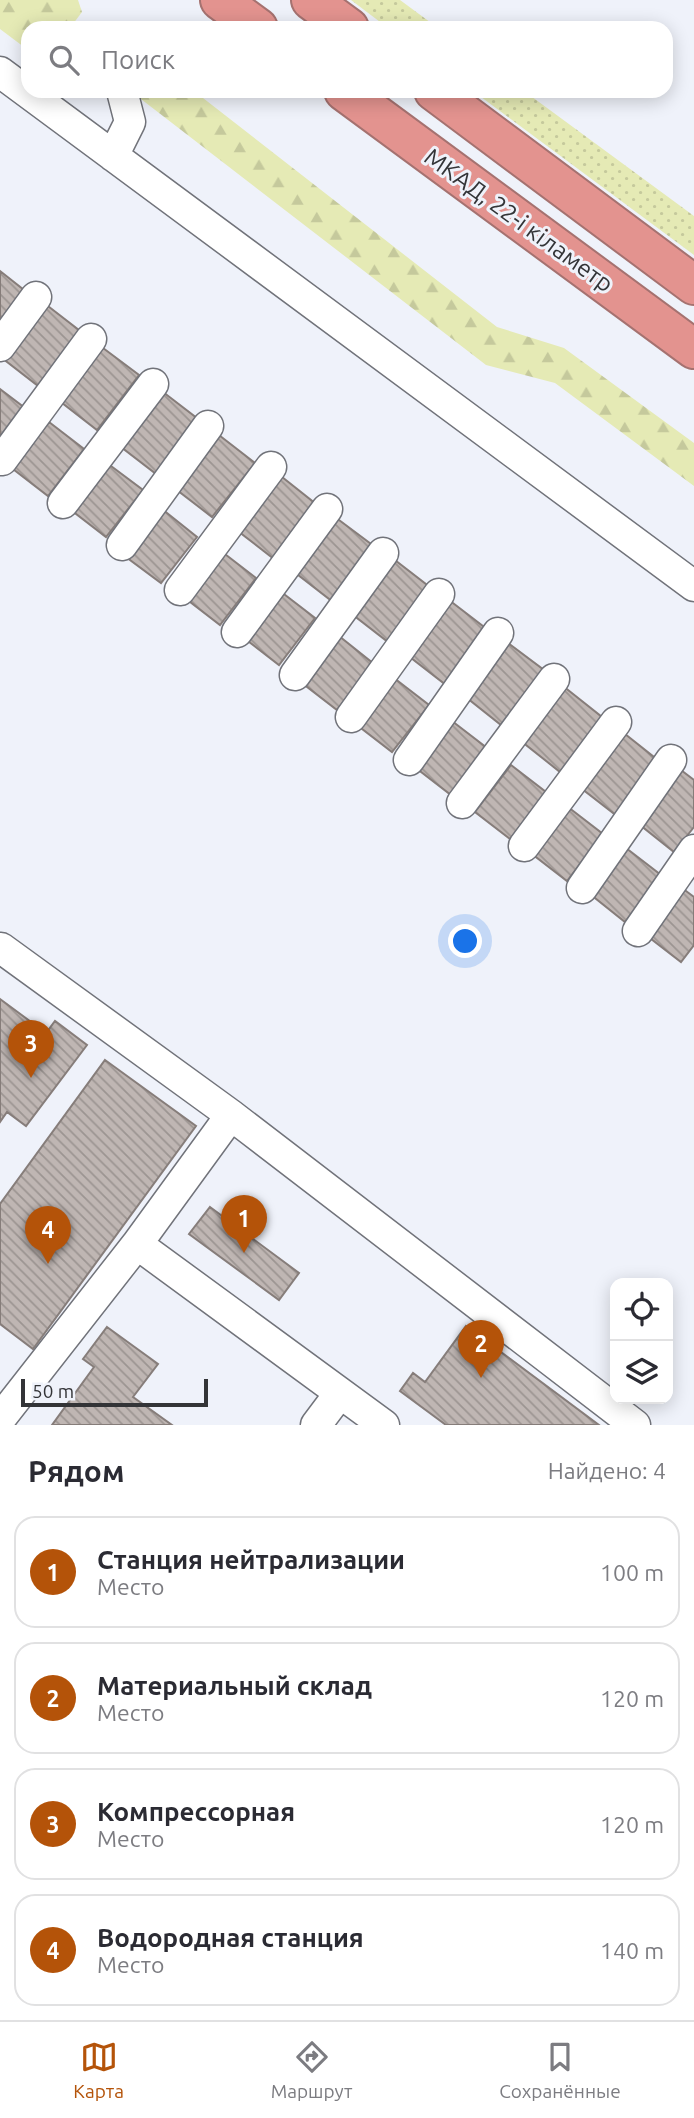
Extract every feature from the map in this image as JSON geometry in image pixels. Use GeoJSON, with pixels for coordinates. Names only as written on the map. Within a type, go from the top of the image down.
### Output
{"type":"FeatureCollection","features":[{"type":"Feature","properties":{"kind":"highway"},"geometry":{"type":"LineString","coordinates":[[220,0],[248,21]]}},
{"type":"Feature","properties":{"kind":"highway"},"geometry":{"type":"LineString","coordinates":[[311,0],[340,21]]}},
{"type":"Feature","properties":{"kind":"highway","name":"МКАД, 22-і кіламетр"},"geometry":{"type":"LineString","coordinates":[[353,98],[694,349]]}},
{"type":"Feature","properties":{"kind":"highway","name":"МКАД, 22-і кіламетр"},"geometry":{"type":"LineString","coordinates":[[442,98],[694,285]]}},
{"type":"Feature","properties":{"kind":"street"},"geometry":{"type":"LineString","coordinates":[[4,83],[21,94]]}},
{"type":"Feature","properties":{"kind":"street"},"geometry":{"type":"LineString","coordinates":[[26,98],[113,156],[694,586]]}},
{"type":"Feature","properties":{"kind":"street"},"geometry":{"type":"LineString","coordinates":[[113,156],[130,122],[124,98]]}},
{"type":"Feature","properties":{"kind":"street"},"geometry":{"type":"LineString","coordinates":[[0,345],[36,297]]}},
{"type":"Feature","properties":{"kind":"street"},"geometry":{"type":"LineString","coordinates":[[2,460],[91,340]]}},
{"type":"Feature","properties":{"kind":"street"},"geometry":{"type":"LineString","coordinates":[[63,502],[153,384]]}},
{"type":"Feature","properties":{"kind":"street"},"geometry":{"type":"LineString","coordinates":[[122,545],[208,426]]}},
{"type":"Feature","properties":{"kind":"street"},"geometry":{"type":"LineString","coordinates":[[180,590],[271,467]]}},
{"type":"Feature","properties":{"kind":"street"},"geometry":{"type":"LineString","coordinates":[[237,632],[327,509]]}},
{"type":"Feature","properties":{"kind":"street"},"geometry":{"type":"LineString","coordinates":[[295,675],[383,553]]}},
{"type":"Feature","properties":{"kind":"street"},"geometry":{"type":"LineString","coordinates":[[351,717],[439,594]]}},
{"type":"Feature","properties":{"kind":"street"},"geometry":{"type":"LineString","coordinates":[[409,760],[498,633]]}},
{"type":"Feature","properties":{"kind":"street"},"geometry":{"type":"LineString","coordinates":[[462,803],[554,678]]}},
{"type":"Feature","properties":{"kind":"street"},"geometry":{"type":"LineString","coordinates":[[524,846],[616,722]]}},
{"type":"Feature","properties":{"kind":"street"},"geometry":{"type":"LineString","coordinates":[[582,888],[671,760]]}},
{"type":"Feature","properties":{"kind":"street"},"geometry":{"type":"LineString","coordinates":[[638,931],[694,850]]}},
{"type":"Feature","properties":{"kind":"street"},"geometry":{"type":"LineString","coordinates":[[0,949],[1,947],[230,1115],[635,1425]]}},
{"type":"Feature","properties":{"kind":"street"},"geometry":{"type":"LineString","coordinates":[[0,1419],[137,1244],[230,1115]]}},
{"type":"Feature","properties":{"kind":"street"},"geometry":{"type":"LineString","coordinates":[[137,1244],[384,1425]]}},
{"type":"Feature","properties":{"kind":"street"},"geometry":{"type":"LineString","coordinates":[[316,1425],[340,1393]]}},
{"type":"Feature","properties":{"kind":"green space"},"geometry":{"type":"Polygon","coordinates":[[[0,0],[78,0],[82,12],[75,21],[21,21],[21,45],[0,29],[0,0]]]}},
{"type":"Feature","properties":{"kind":"green space"},"geometry":{"type":"Polygon","coordinates":[[[351,0],[400,0],[428,21],[379,21],[351,0]]]}},
{"type":"Feature","properties":{"kind":"green space"},"geometry":{"type":"Polygon","coordinates":[[[140,98],[203,98],[497,327],[564,348],[694,443],[694,486],[555,383],[486,365],[140,98]]]}},
{"type":"Feature","properties":{"kind":"green space"},"geometry":{"type":"Polygon","coordinates":[[[482,98],[534,98],[694,216],[694,255],[482,98]]]}},
{"type":"Feature","properties":{"kind":"building"},"geometry":{"type":"Polygon","coordinates":[[[0,271],[24,290],[0,321],[0,271]]]}},
{"type":"Feature","properties":{"kind":"building"},"geometry":{"type":"Polygon","coordinates":[[[44,303],[84,334],[42,389],[2,358],[44,303]]]}},
{"type":"Feature","properties":{"kind":"building"},"geometry":{"type":"Polygon","coordinates":[[[99,345],[139,375],[97,430],[57,399],[99,345]]]}},
{"type":"Feature","properties":{"kind":"building"},"geometry":{"type":"Polygon","coordinates":[[[0,389],[25,408],[0,440],[0,389]]]}},
{"type":"Feature","properties":{"kind":"building"},"geometry":{"type":"Polygon","coordinates":[[[163,392],[202,422],[160,477],[121,447],[163,392]]]}},
{"type":"Feature","properties":{"kind":"building"},"geometry":{"type":"Polygon","coordinates":[[[49,422],[84,449],[48,496],[13,469],[49,422]]]}},
{"type":"Feature","properties":{"kind":"building"},"geometry":{"type":"Polygon","coordinates":[[[215,432],[255,463],[212,517],[173,487],[215,432]]]}},
{"type":"Feature","properties":{"kind":"building"},"geometry":{"type":"Polygon","coordinates":[[[107,463],[143,490],[106,537],[71,510],[107,463]]]}},
{"type":"Feature","properties":{"kind":"building"},"geometry":{"type":"Polygon","coordinates":[[[277,473],[316,504],[274,559],[234,528],[277,473]]]}},
{"type":"Feature","properties":{"kind":"building"},"geometry":{"type":"Polygon","coordinates":[[[162,509],[197,537],[161,583],[126,557],[162,509]]]}},
{"type":"Feature","properties":{"kind":"building"},"geometry":{"type":"Polygon","coordinates":[[[335,517],[375,547],[333,602],[293,571],[335,517]]]}},
{"type":"Feature","properties":{"kind":"building"},"geometry":{"type":"Polygon","coordinates":[[[221,551],[256,578],[220,625],[185,598],[221,551]]]}},
{"type":"Feature","properties":{"kind":"building"},"geometry":{"type":"Polygon","coordinates":[[[391,557],[431,588],[388,642],[348,611],[391,557]]]}},
{"type":"Feature","properties":{"kind":"building"},"geometry":{"type":"Polygon","coordinates":[[[280,591],[315,618],[279,665],[244,638],[280,591]]]}},
{"type":"Feature","properties":{"kind":"building"},"geometry":{"type":"Polygon","coordinates":[[[449,600],[488,630],[446,685],[406,654],[449,600]]]}},
{"type":"Feature","properties":{"kind":"building"},"geometry":{"type":"Polygon","coordinates":[[[339,636],[374,664],[337,710],[302,683],[339,636]]]}},
{"type":"Feature","properties":{"kind":"building"},"geometry":{"type":"Polygon","coordinates":[[[504,640],[544,670],[501,725],[462,694],[504,640]]]}},
{"type":"Feature","properties":{"kind":"building"},"geometry":{"type":"Polygon","coordinates":[[[394,678],[429,705],[392,752],[357,725],[394,678]]]}},
{"type":"Feature","properties":{"kind":"building"},"geometry":{"type":"Polygon","coordinates":[[[563,686],[602,717],[560,772],[521,741],[563,686]]]}},
{"type":"Feature","properties":{"kind":"building"},"geometry":{"type":"Polygon","coordinates":[[[452,721],[487,748],[451,795],[416,768],[452,721]]]}},
{"type":"Feature","properties":{"kind":"building"},"geometry":{"type":"Polygon","coordinates":[[[620,730],[659,761],[617,816],[577,785],[620,730]]]}},
{"type":"Feature","properties":{"kind":"building"},"geometry":{"type":"Polygon","coordinates":[[[511,765],[546,792],[510,839],[475,812],[511,765]]]}},
{"type":"Feature","properties":{"kind":"building"},"geometry":{"type":"Polygon","coordinates":[[[677,767],[694,780],[694,827],[674,852],[635,821],[677,767]]]}},
{"type":"Feature","properties":{"kind":"building"},"geometry":{"type":"Polygon","coordinates":[[[568,807],[603,834],[567,881],[532,854],[568,807]]]}},
{"type":"Feature","properties":{"kind":"building"},"geometry":{"type":"Polygon","coordinates":[[[626,848],[661,875],[625,922],[590,894],[626,848]]]}},
{"type":"Feature","properties":{"kind":"building"},"geometry":{"type":"Polygon","coordinates":[[[682,888],[694,897],[694,945],[681,962],[646,935],[682,888]]]}},
{"type":"Feature","properties":{"kind":"building"},"geometry":{"type":"Polygon","coordinates":[[[0,999],[46,1033],[55,1021],[87,1045],[26,1126],[7,1112],[0,1122],[0,999]]]}},
{"type":"Feature","properties":{"kind":"building"},"geometry":{"type":"Polygon","coordinates":[[[105,1060],[196,1126],[33,1349],[0,1324],[0,1204],[105,1060]]]}},
{"type":"Feature","properties":{"kind":"building"},"geometry":{"type":"Polygon","coordinates":[[[210,1207],[299,1273],[279,1300],[189,1234],[210,1207]]]}},
{"type":"Feature","properties":{"kind":"building"},"geometry":{"type":"Polygon","coordinates":[[[466,1326],[599,1425],[446,1425],[400,1391],[413,1373],[425,1382],[466,1326]]]}},
{"type":"Feature","properties":{"kind":"building"},"geometry":{"type":"Polygon","coordinates":[[[107,1327],[158,1364],[133,1397],[172,1425],[52,1425],[94,1367],[83,1359],[107,1327]]]}},
{"type":"Feature","properties":{"kind":"place","name":"Компрессорная"},"geometry":{"type":"Point","coordinates":[31,1078]}},
{"type":"Feature","properties":{"kind":"place","name":"Станция нейтрализации"},"geometry":{"type":"Point","coordinates":[244,1253]}},
{"type":"Feature","properties":{"kind":"place","name":"Водородная станция"},"geometry":{"type":"Point","coordinates":[48,1264]}},
{"type":"Feature","properties":{"kind":"place","name":"Материальный склад"},"geometry":{"type":"Point","coordinates":[481,1378]}}]}
